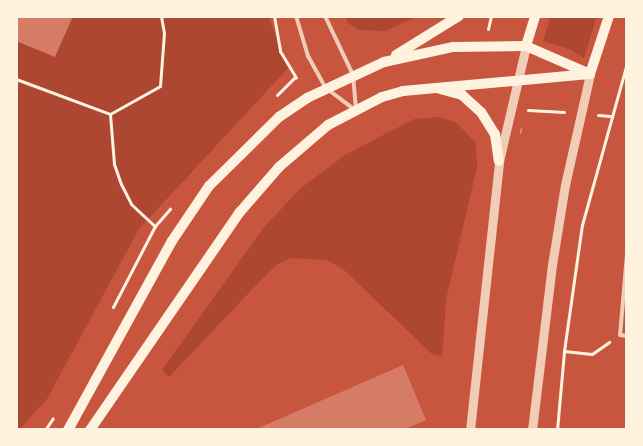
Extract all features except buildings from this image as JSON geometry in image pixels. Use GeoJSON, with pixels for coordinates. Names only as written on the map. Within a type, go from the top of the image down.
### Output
{"type":"FeatureCollection","features":[{"type":"Feature","properties":{"kind":"main road"},"geometry":{"type":"LineString","coordinates":[[68,430],[172,241],[210,186],[279,118],[307,98],[384,62],[459,16]]}},
{"type":"Feature","properties":{"kind":"main road"},"geometry":{"type":"LineString","coordinates":[[526,46],[535,16]]}},
{"type":"Feature","properties":{"kind":"main road"},"geometry":{"type":"LineString","coordinates":[[590,74],[609,16]]}},
{"type":"Feature","properties":{"kind":"main road"},"geometry":{"type":"LineString","coordinates":[[384,62],[453,47],[526,46],[590,74]]}},
{"type":"Feature","properties":{"kind":"main road"},"geometry":{"type":"LineString","coordinates":[[90,430],[240,212],[278,167],[328,125],[382,97],[427,88],[479,82],[518,83],[590,74]]}},
{"type":"Feature","properties":{"kind":"main road"},"geometry":{"type":"LineString","coordinates":[[427,88],[462,96],[481,112],[495,134],[499,162]]}},
{"type":"Feature","properties":{"kind":"street"},"geometry":{"type":"LineString","coordinates":[[470,430],[499,162],[526,46]]}},
{"type":"Feature","properties":{"kind":"street"},"geometry":{"type":"LineString","coordinates":[[532,430],[553,256],[565,185],[590,74]]}},
{"type":"Feature","properties":{"kind":"lane"},"geometry":{"type":"LineString","coordinates":[[296,16],[308,56],[326,88],[356,110]]}},
{"type":"Feature","properties":{"kind":"lane"},"geometry":{"type":"LineString","coordinates":[[325,16],[353,76],[356,110]]}},
{"type":"Feature","properties":{"kind":"lane"},"geometry":{"type":"LineString","coordinates":[[627,254],[620,335],[627,336]]}},
{"type":"Feature","properties":{"kind":"path"},"geometry":{"type":"LineString","coordinates":[[16,79],[110,114],[160,86],[164,33],[162,16]]}},
{"type":"Feature","properties":{"kind":"path"},"geometry":{"type":"LineString","coordinates":[[274,16],[280,51],[307,98]]}},
{"type":"Feature","properties":{"kind":"path"},"geometry":{"type":"LineString","coordinates":[[557,430],[564,351],[582,226],[626,66]]}},
{"type":"Feature","properties":{"kind":"path"},"geometry":{"type":"LineString","coordinates":[[110,114],[114,164],[121,184],[131,204],[172,241]]}},
{"type":"Feature","properties":{"kind":"path"},"geometry":{"type":"LineString","coordinates":[[564,351],[592,354],[620,335]]}},
{"type":"Feature","properties":{"kind":"shaded area"},"geometry":{"type":"Polygon","coordinates":[[[16,16],[268,16],[289,67],[139,229],[47,399],[19,430],[16,430],[16,16]]]}},
{"type":"Feature","properties":{"kind":"shaded area"},"geometry":{"type":"Polygon","coordinates":[[[346,16],[418,16],[385,31],[359,30],[348,23],[346,16]]]}},
{"type":"Feature","properties":{"kind":"shaded area"},"geometry":{"type":"Polygon","coordinates":[[[551,16],[597,16],[584,58],[569,49],[543,41],[551,16]]]}},
{"type":"Feature","properties":{"kind":"shaded area"},"geometry":{"type":"Polygon","coordinates":[[[440,117],[457,123],[476,143],[477,167],[446,300],[442,356],[432,354],[343,269],[327,260],[291,258],[278,264],[263,278],[169,377],[162,370],[264,227],[301,188],[345,155],[389,132],[415,119],[440,117]]]}},
{"type":"Feature","properties":{"kind":"tram line"},"geometry":{"type":"LineString","coordinates":[[520,133],[521,128]]}}]}
